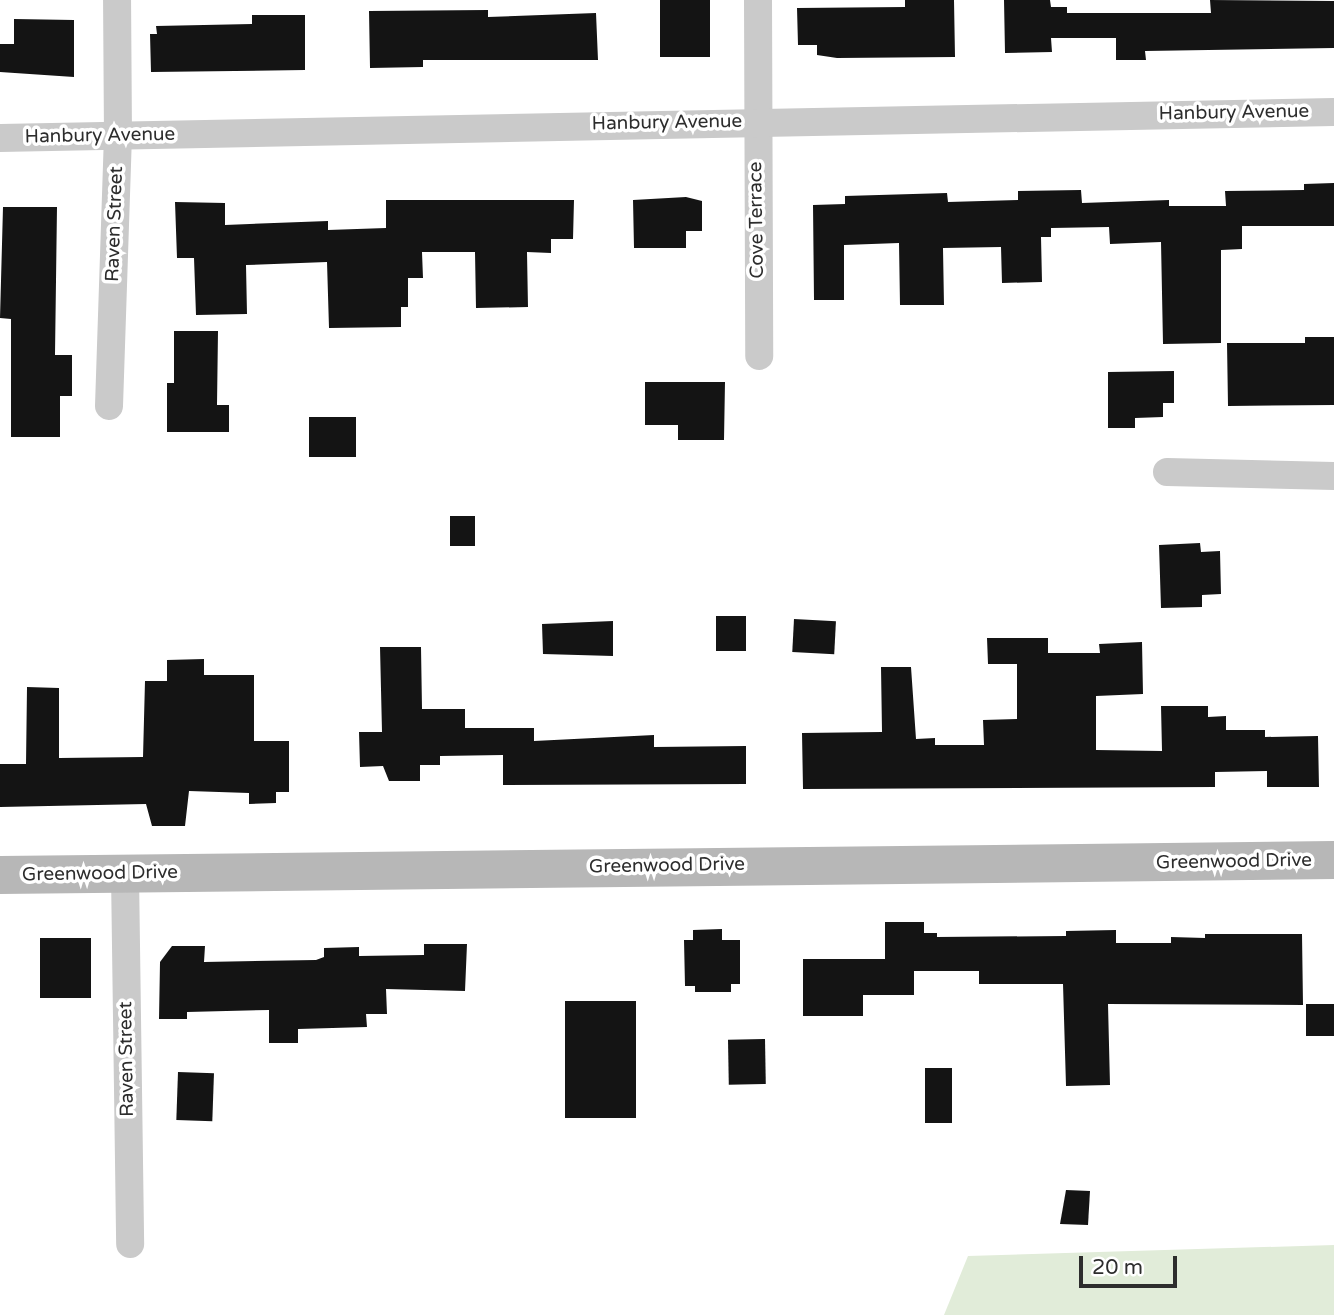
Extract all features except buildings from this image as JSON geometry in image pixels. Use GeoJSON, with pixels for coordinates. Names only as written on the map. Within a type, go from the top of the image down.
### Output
{"type":"FeatureCollection","features":[{"type":"Feature","properties":{"kind":"street","name":"Raven Street"},"geometry":{"type":"LineString","coordinates":[[109,406],[118,136],[117,0]]}},
{"type":"Feature","properties":{"kind":"street","name":"Cove Terrace"},"geometry":{"type":"LineString","coordinates":[[758,0],[755,121],[759,356]]}},
{"type":"Feature","properties":{"kind":"street","name":"Hanbury Avenue"},"geometry":{"type":"LineString","coordinates":[[0,138],[755,121],[1334,112]]}},
{"type":"Feature","properties":{"kind":"street"},"geometry":{"type":"LineString","coordinates":[[1167,472],[1334,476]]}},
{"type":"Feature","properties":{"kind":"street","name":"Greenwood Drive"},"geometry":{"type":"LineString","coordinates":[[0,875],[1334,860]]}},
{"type":"Feature","properties":{"kind":"street","name":"Raven Street"},"geometry":{"type":"LineString","coordinates":[[125,874],[130,1244]]}},
{"type":"Feature","properties":{"kind":"green space"},"geometry":{"type":"Polygon","coordinates":[[[1334,1245],[1334,1315],[944,1315],[968,1256],[1334,1245]]]}}]}
